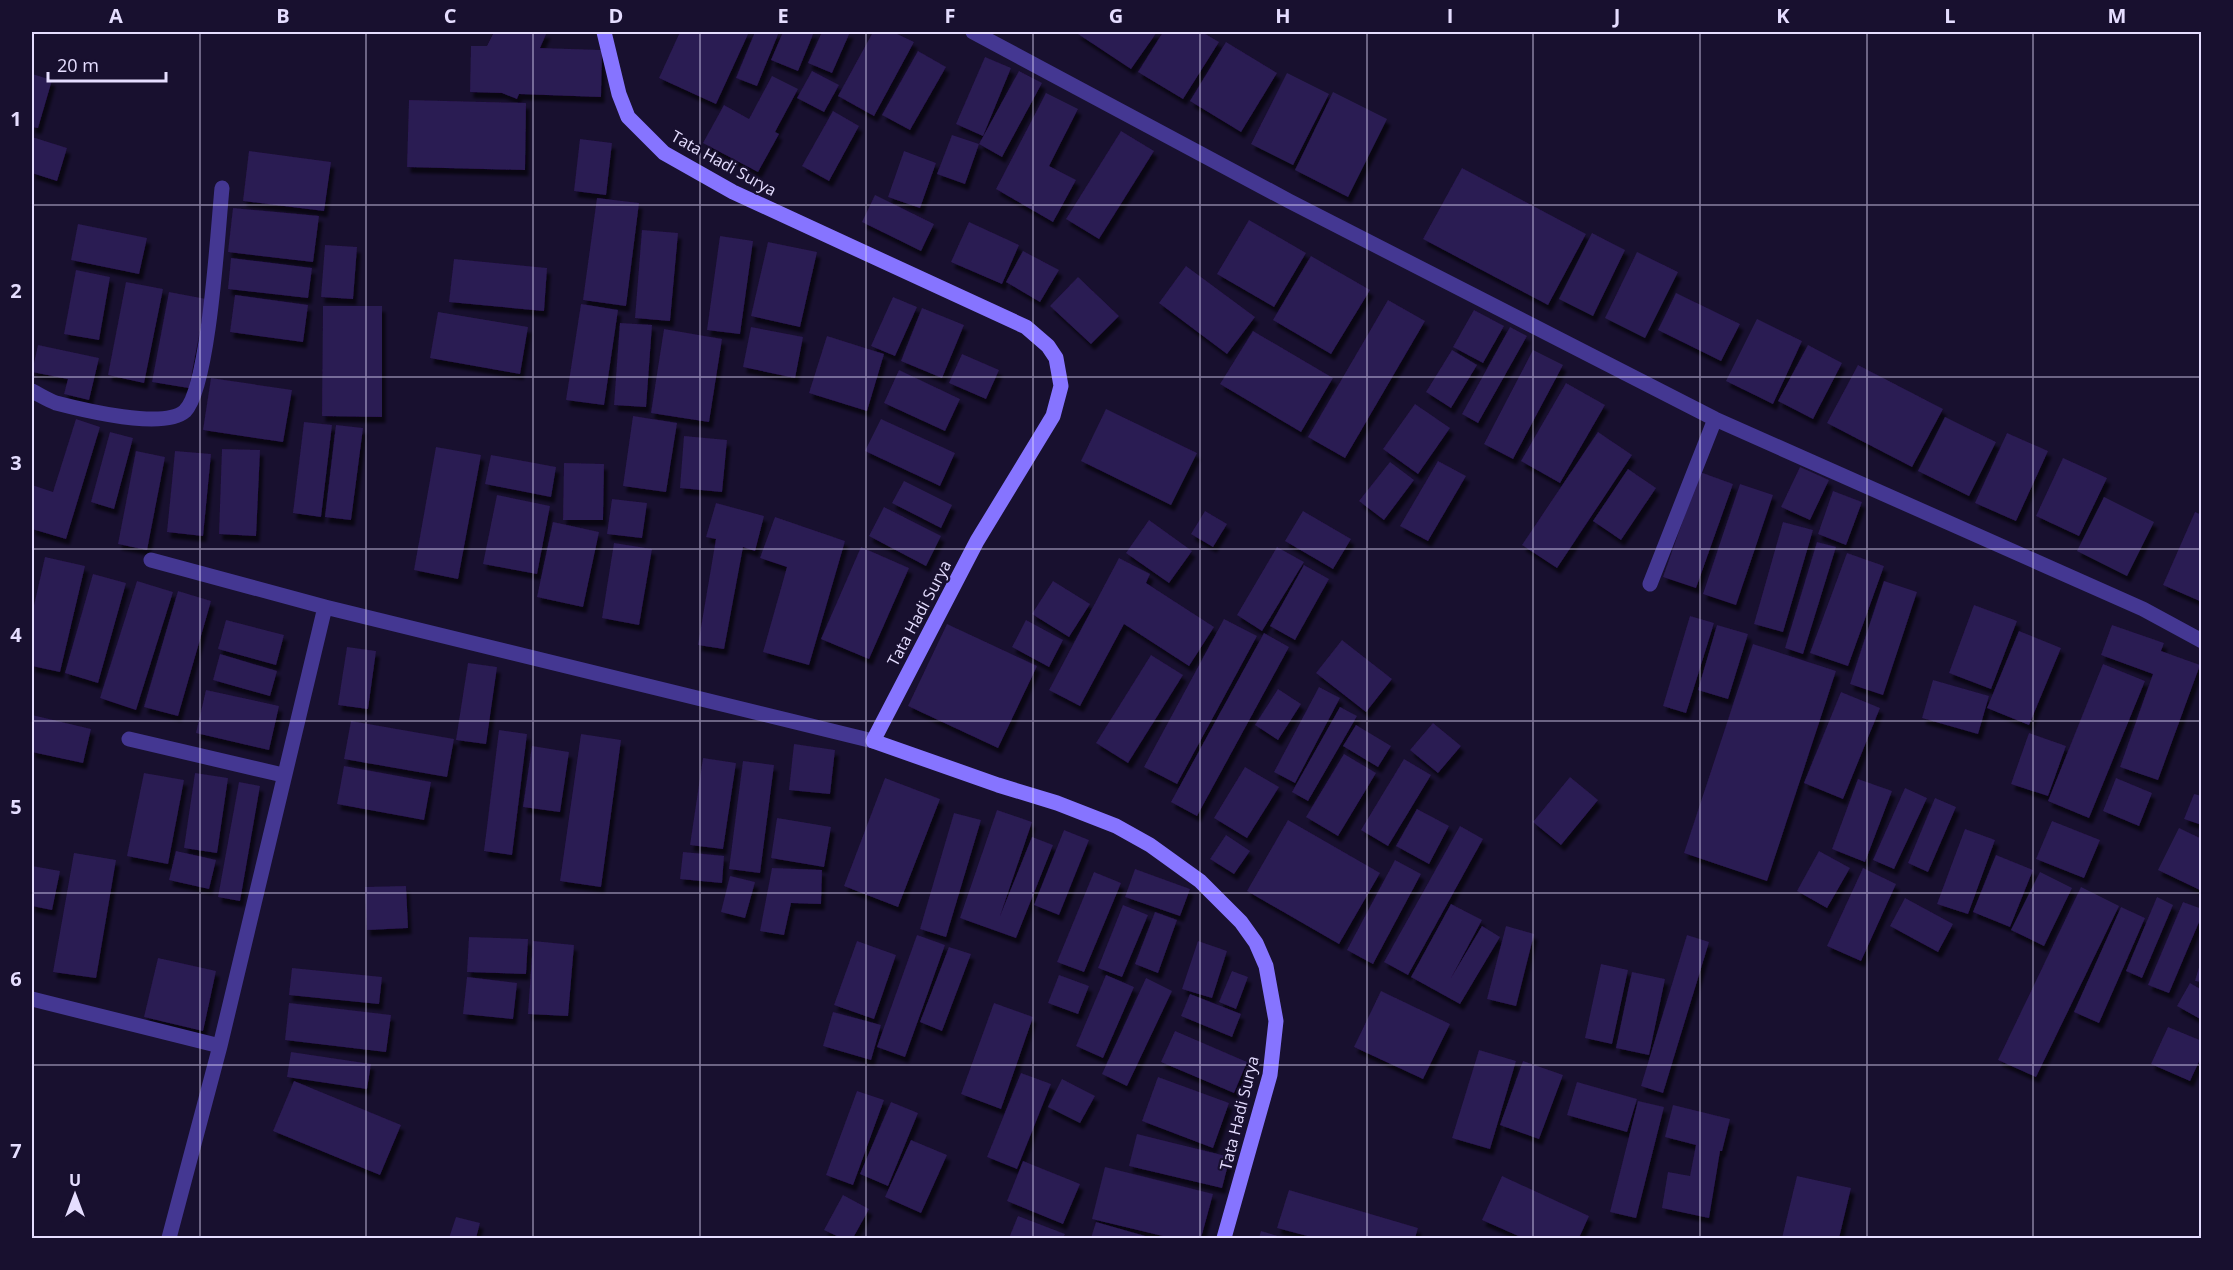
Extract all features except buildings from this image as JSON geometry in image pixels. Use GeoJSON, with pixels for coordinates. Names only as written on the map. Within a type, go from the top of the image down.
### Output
{"type":"FeatureCollection","features":[{"type":"Feature","properties":{"kind":"street","name":"Tata Hadi Surya"},"geometry":{"type":"LineString","coordinates":[[604,32],[616,84],[628,117],[664,153],[733,192],[1026,327],[1048,346],[1056,358],[1061,386],[1053,416],[977,541],[873,741],[1057,803],[1116,826],[1150,845],[1200,881],[1241,922],[1256,943],[1266,966],[1276,1022],[1270,1075],[1224,1239]]}},
{"type":"Feature","properties":{"kind":"street"},"geometry":{"type":"LineString","coordinates":[[973,32],[1289,201],[1715,419],[2143,609],[2202,641]]}},
{"type":"Feature","properties":{"kind":"street"},"geometry":{"type":"LineString","coordinates":[[32,391],[55,402],[127,417],[162,420],[176,417],[184,411],[196,391],[207,334],[222,188]]}},
{"type":"Feature","properties":{"kind":"street"},"geometry":{"type":"LineString","coordinates":[[1650,584],[1715,419]]}},
{"type":"Feature","properties":{"kind":"street"},"geometry":{"type":"LineString","coordinates":[[151,560],[325,607],[873,741]]}},
{"type":"Feature","properties":{"kind":"street"},"geometry":{"type":"LineString","coordinates":[[169,1239],[220,1046],[325,607]]}},
{"type":"Feature","properties":{"kind":"street"},"geometry":{"type":"LineString","coordinates":[[129,739],[283,775]]}},
{"type":"Feature","properties":{"kind":"street"},"geometry":{"type":"LineString","coordinates":[[32,999],[220,1046]]}}]}
